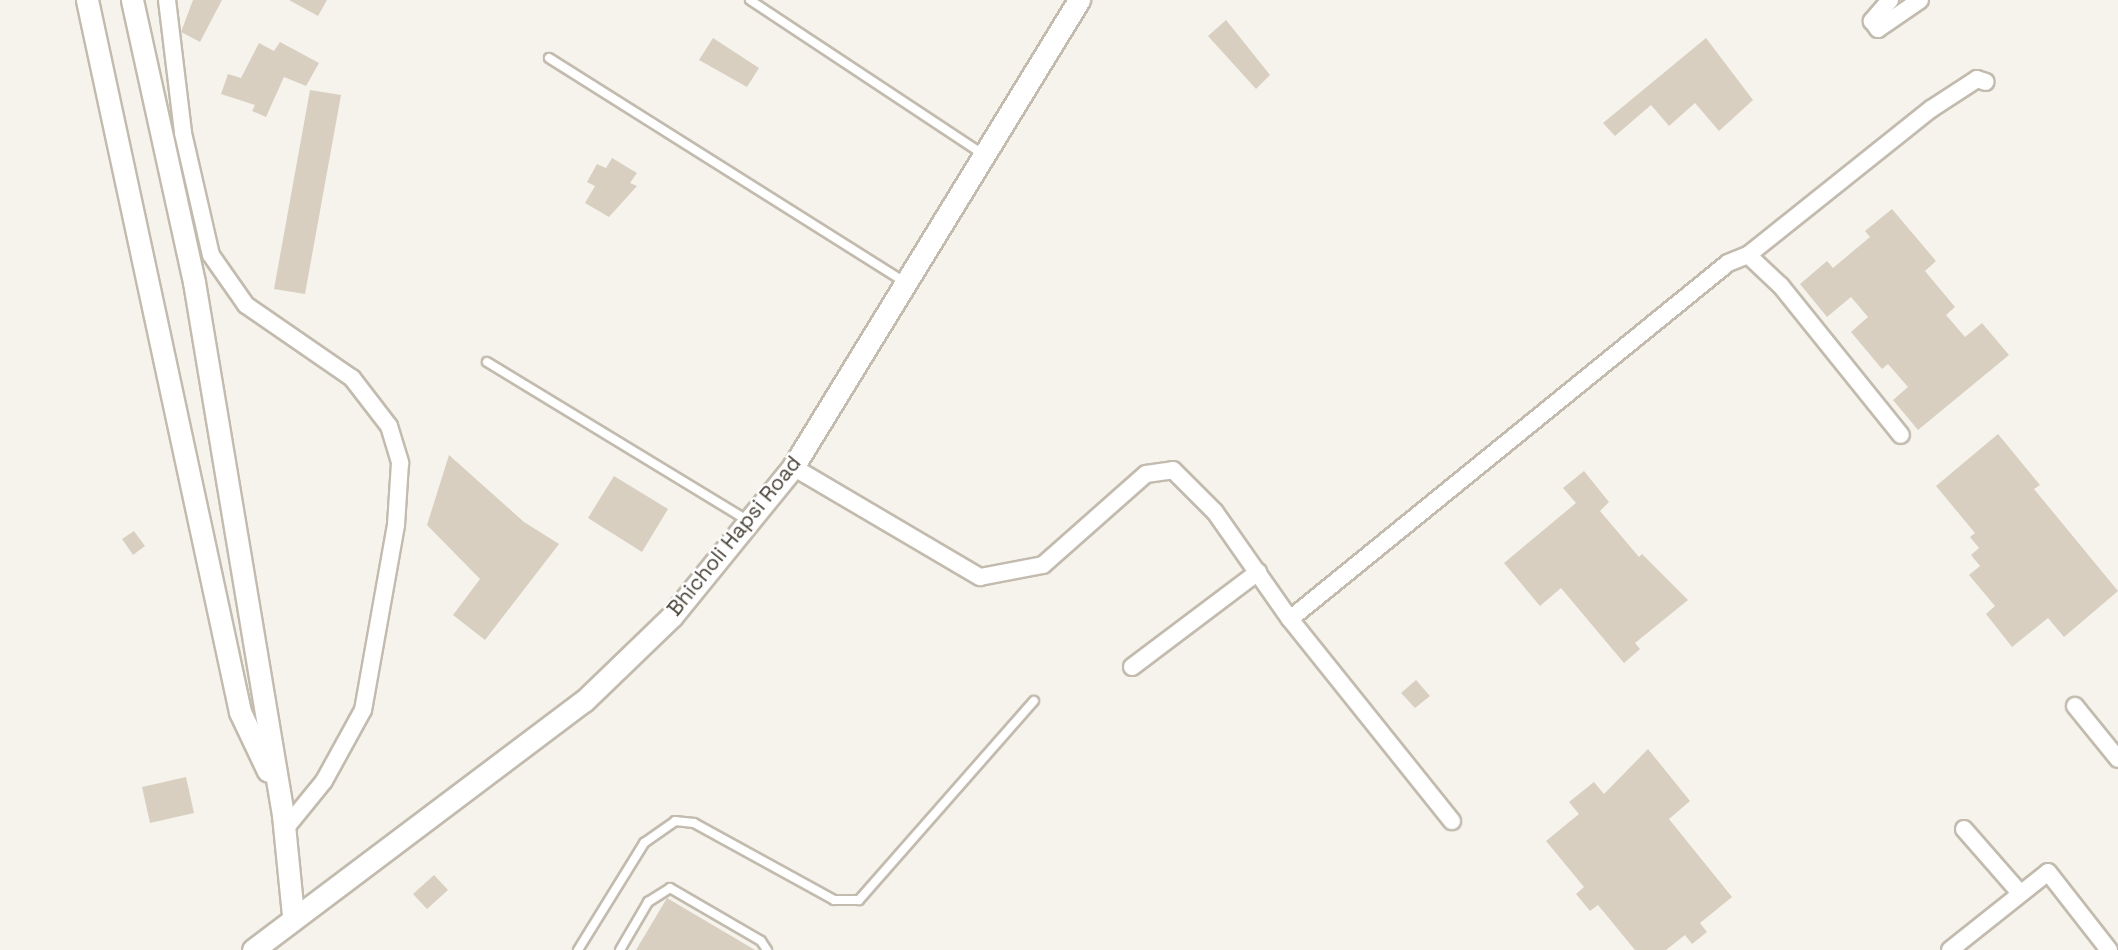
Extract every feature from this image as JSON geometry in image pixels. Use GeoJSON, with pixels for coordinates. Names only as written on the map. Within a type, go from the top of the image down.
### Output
{"type":"FeatureCollection","features":[{"type":"Feature","properties":{"kind":"street"},"geometry":{"type":"LineString","coordinates":[[87,0],[240,712],[279,791]]}},
{"type":"Feature","properties":{"kind":"street"},"geometry":{"type":"LineString","coordinates":[[132,0],[194,282],[279,791],[293,915]]}},
{"type":"Feature","properties":{"kind":"street"},"geometry":{"type":"LineString","coordinates":[[167,0],[183,133],[211,255],[246,305],[352,378],[389,426],[400,463],[396,524],[363,710],[324,781],[285,830]]}},
{"type":"Feature","properties":{"kind":"street","name":"Bhicholi Hapsi Road"},"geometry":{"type":"LineString","coordinates":[[257,949],[293,915],[584,701],[672,616],[745,519],[793,467],[1079,0]]}},
{"type":"Feature","properties":{"kind":"street"},"geometry":{"type":"LineString","coordinates":[[1890,0],[1872,21],[1878,29],[1920,0]]}},
{"type":"Feature","properties":{"kind":"street"},"geometry":{"type":"LineString","coordinates":[[1290,619],[1728,263],[1748,256],[1931,110],[1977,79],[1986,82]]}},
{"type":"Feature","properties":{"kind":"street"},"geometry":{"type":"LineString","coordinates":[[1748,256],[1781,286],[1901,435]]}},
{"type":"Feature","properties":{"kind":"street"},"geometry":{"type":"LineString","coordinates":[[793,467],[980,577],[1043,565],[1146,474],[1173,470],[1215,512],[1290,619],[1452,821]]}},
{"type":"Feature","properties":{"kind":"street"},"geometry":{"type":"LineString","coordinates":[[1132,667],[1258,572]]}},
{"type":"Feature","properties":{"kind":"street"},"geometry":{"type":"LineString","coordinates":[[2075,706],[2118,759]]}},
{"type":"Feature","properties":{"kind":"street"},"geometry":{"type":"LineString","coordinates":[[1964,829],[2020,892]]}},
{"type":"Feature","properties":{"kind":"street"},"geometry":{"type":"LineString","coordinates":[[1950,950],[2048,872],[2109,950]]}},
{"type":"Feature","properties":{"kind":"lane"},"geometry":{"type":"LineString","coordinates":[[750,0],[984,155]]}},
{"type":"Feature","properties":{"kind":"lane"},"geometry":{"type":"LineString","coordinates":[[549,58],[906,282]]}},
{"type":"Feature","properties":{"kind":"lane"},"geometry":{"type":"LineString","coordinates":[[487,362],[745,519]]}},
{"type":"Feature","properties":{"kind":"lane"},"geometry":{"type":"LineString","coordinates":[[578,950],[644,843],[675,821],[694,823],[834,900],[859,900],[1034,701]]}},
{"type":"Feature","properties":{"kind":"lane"},"geometry":{"type":"LineString","coordinates":[[620,950],[648,902],[670,888],[761,941],[767,950]]}},
{"type":"Feature","properties":{"kind":"building"},"geometry":{"type":"Polygon","coordinates":[[[193,0],[222,0],[200,42],[181,32],[193,0]]]}},
{"type":"Feature","properties":{"kind":"building"},"geometry":{"type":"Polygon","coordinates":[[[289,0],[327,0],[318,16],[289,0]]]}},
{"type":"Feature","properties":{"kind":"building"},"geometry":{"type":"Polygon","coordinates":[[[1226,20],[1270,75],[1256,89],[1208,36],[1226,20]]]}},
{"type":"Feature","properties":{"kind":"building"},"geometry":{"type":"Polygon","coordinates":[[[713,38],[759,68],[747,87],[699,60],[713,38]]]}},
{"type":"Feature","properties":{"kind":"building"},"geometry":{"type":"Polygon","coordinates":[[[1706,38],[1753,100],[1719,131],[1695,103],[1669,126],[1651,105],[1615,136],[1603,123],[1706,38]]]}},
{"type":"Feature","properties":{"kind":"building"},"geometry":{"type":"Polygon","coordinates":[[[280,42],[319,63],[306,86],[284,77],[266,117],[252,111],[255,105],[221,94],[228,74],[241,78],[259,43],[274,51],[280,42]]]}},
{"type":"Feature","properties":{"kind":"building"},"geometry":{"type":"Polygon","coordinates":[[[310,90],[341,95],[305,294],[274,289],[310,90]]]}},
{"type":"Feature","properties":{"kind":"building"},"geometry":{"type":"Polygon","coordinates":[[[612,158],[637,173],[630,183],[637,186],[609,217],[585,203],[595,186],[587,182],[597,164],[606,168],[612,158]]]}},
{"type":"Feature","properties":{"kind":"building"},"geometry":{"type":"Polygon","coordinates":[[[1892,209],[1936,261],[1925,271],[1955,307],[1946,315],[1965,337],[1982,323],[2009,355],[1918,430],[1893,400],[1908,387],[1888,364],[1882,369],[1851,332],[1868,317],[1851,297],[1827,317],[1800,284],[1827,261],[1833,268],[1870,237],[1865,231],[1892,209]]]}},
{"type":"Feature","properties":{"kind":"building"},"geometry":{"type":"Polygon","coordinates":[[[1998,434],[2040,485],[2034,489],[2118,591],[2064,637],[2048,618],[2012,647],[1986,614],[1995,606],[1969,575],[1980,566],[1971,555],[1979,548],[1970,537],[1975,533],[1936,486],[1998,434]]]}},
{"type":"Feature","properties":{"kind":"building"},"geometry":{"type":"Polygon","coordinates":[[[449,455],[524,522],[559,544],[485,640],[453,615],[480,579],[427,525],[449,455]]]}},
{"type":"Feature","properties":{"kind":"building"},"geometry":{"type":"Polygon","coordinates":[[[1584,471],[1609,502],[1600,511],[1639,557],[1642,554],[1688,600],[1635,643],[1640,649],[1624,663],[1561,588],[1540,606],[1504,563],[1576,503],[1563,488],[1584,471]]]}},
{"type":"Feature","properties":{"kind":"building"},"geometry":{"type":"Polygon","coordinates":[[[614,476],[668,509],[642,552],[588,518],[614,476]]]}},
{"type":"Feature","properties":{"kind":"building"},"geometry":{"type":"Polygon","coordinates":[[[134,531],[145,546],[133,555],[122,539],[134,531]]]}},
{"type":"Feature","properties":{"kind":"building"},"geometry":{"type":"Polygon","coordinates":[[[1416,680],[1430,696],[1415,708],[1401,693],[1416,680]]]}},
{"type":"Feature","properties":{"kind":"building"},"geometry":{"type":"Polygon","coordinates":[[[1648,749],[1690,801],[1669,819],[1732,897],[1700,923],[1707,932],[1692,944],[1685,935],[1666,950],[1635,950],[1598,905],[1590,911],[1576,894],[1584,887],[1546,841],[1579,814],[1569,802],[1594,782],[1604,794],[1648,749]]]}},
{"type":"Feature","properties":{"kind":"building"},"geometry":{"type":"Polygon","coordinates":[[[186,777],[194,813],[150,823],[142,787],[186,777]]]}},
{"type":"Feature","properties":{"kind":"building"},"geometry":{"type":"Polygon","coordinates":[[[434,875],[448,890],[427,909],[413,894],[434,875]]]}},
{"type":"Feature","properties":{"kind":"building"},"geometry":{"type":"Polygon","coordinates":[[[667,898],[755,950],[636,950],[667,898]]]}}]}
